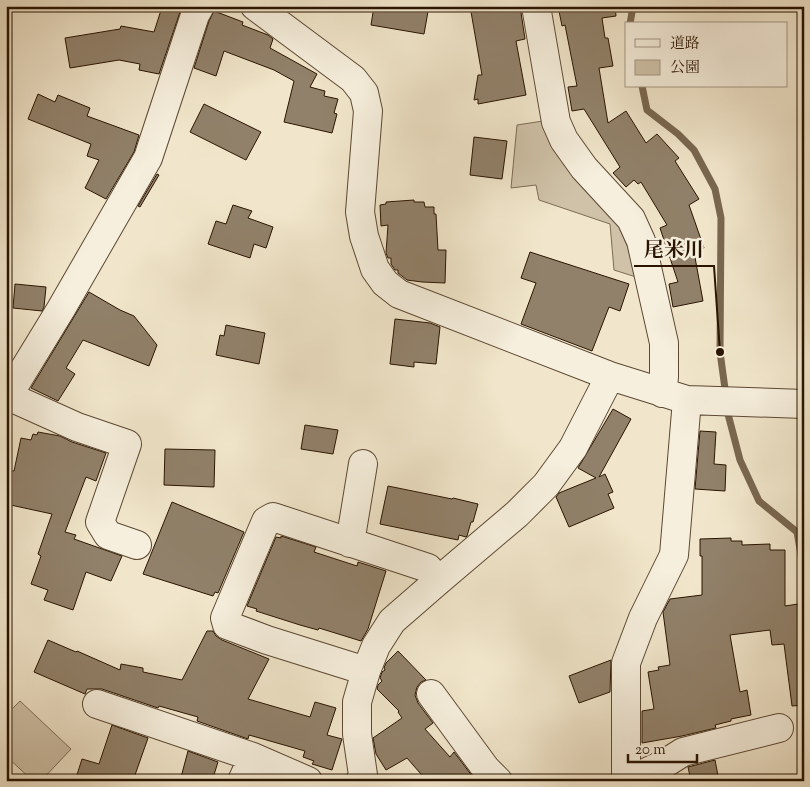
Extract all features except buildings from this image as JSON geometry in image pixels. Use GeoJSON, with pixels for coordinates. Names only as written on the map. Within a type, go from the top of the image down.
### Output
{"type":"FeatureCollection","features":[{"type":"Feature","properties":{"kind":"street"},"geometry":{"type":"LineString","coordinates":[[137,545],[108,534],[100,522],[127,444],[77,427],[7,398],[148,158],[192,24],[200,6]]}},
{"type":"Feature","properties":{"kind":"street"},"geometry":{"type":"LineString","coordinates":[[255,6],[353,79],[364,93],[368,111],[360,212],[364,236],[375,269],[385,283],[399,294],[610,376],[700,399],[804,404]]}},
{"type":"Feature","properties":{"kind":"street"},"geometry":{"type":"LineString","coordinates":[[536,6],[556,122],[564,140],[584,168],[631,219],[641,241],[664,344],[664,377],[700,399]]}},
{"type":"Feature","properties":{"kind":"street"},"geometry":{"type":"LineString","coordinates":[[362,778],[357,734],[357,702],[376,646],[392,621],[517,514],[546,485],[573,448],[610,376]]}},
{"type":"Feature","properties":{"kind":"street"},"geometry":{"type":"LineString","coordinates":[[700,399],[674,554],[643,618],[626,664],[627,781],[668,772],[682,752],[779,728]]}},
{"type":"Feature","properties":{"kind":"street"},"geometry":{"type":"LineString","coordinates":[[350,543],[363,464]]}},
{"type":"Feature","properties":{"kind":"street"},"geometry":{"type":"LineString","coordinates":[[366,671],[267,640],[227,625],[225,618],[266,521],[273,517],[428,568],[438,580]]}},
{"type":"Feature","properties":{"kind":"street"},"geometry":{"type":"LineString","coordinates":[[431,694],[486,769],[498,781]]}},
{"type":"Feature","properties":{"kind":"street"},"geometry":{"type":"LineString","coordinates":[[97,704],[248,769],[308,781]]}},
{"type":"Feature","properties":{"kind":"green space"},"geometry":{"type":"Polygon","coordinates":[[[543,121],[618,224],[631,255],[636,277],[614,270],[610,224],[539,200],[536,185],[511,188],[517,125],[543,121]]]}},
{"type":"Feature","properties":{"kind":"green space"},"geometry":{"type":"Polygon","coordinates":[[[20,701],[71,749],[41,781],[33,781],[6,756],[6,715],[20,701]]]}},
{"type":"Feature","properties":{"kind":"waterway"},"geometry":{"type":"LineString","coordinates":[[630,22],[633,6]]}},
{"type":"Feature","properties":{"kind":"waterway"},"geometry":{"type":"LineString","coordinates":[[642,88],[647,110],[678,134],[694,150],[715,189],[721,218],[720,352],[726,396]]}},
{"type":"Feature","properties":{"kind":"waterway"},"geometry":{"type":"LineString","coordinates":[[727,406],[740,460],[759,501],[797,532],[804,572]]}},
{"type":"Feature","properties":{"kind":"waterway"},"geometry":{"type":"LineString","coordinates":[[801,781],[804,762]]}},
{"type":"Feature","properties":{"kind":"place","name":"尾米川"},"geometry":{"type":"Point","coordinates":[720,352]}}]}
